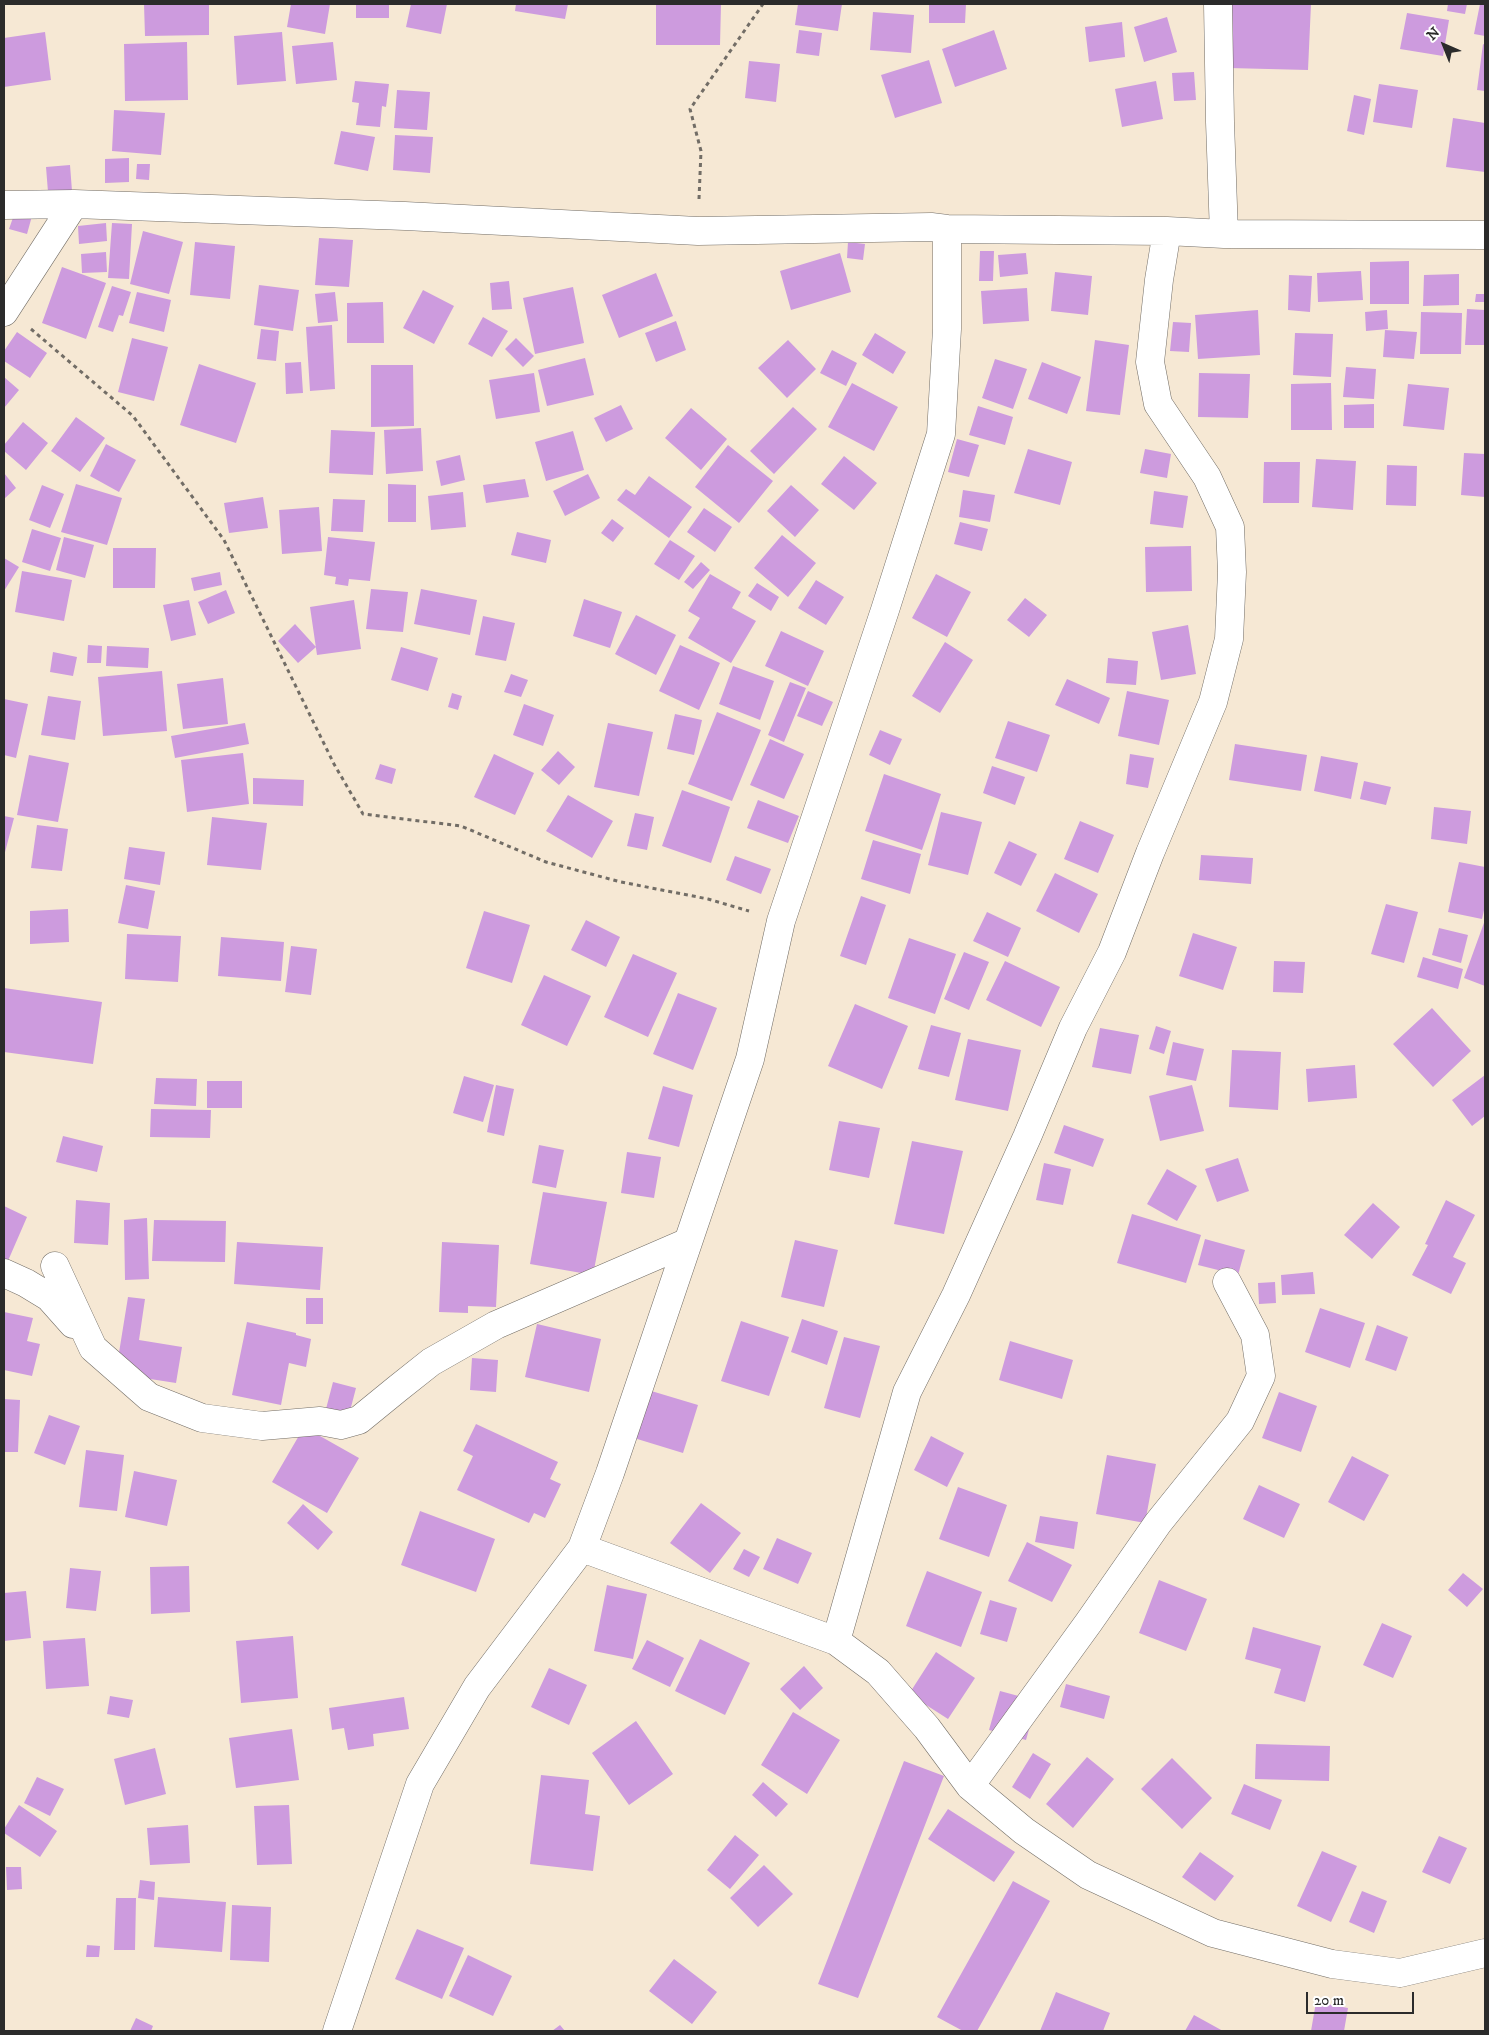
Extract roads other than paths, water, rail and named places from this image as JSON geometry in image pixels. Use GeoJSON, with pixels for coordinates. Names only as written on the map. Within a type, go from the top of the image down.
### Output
{"type":"FeatureCollection","features":[{"type":"Feature","properties":{"kind":"street"},"geometry":{"type":"LineString","coordinates":[[1218,4],[1224,234]]}},
{"type":"Feature","properties":{"kind":"street"},"geometry":{"type":"LineString","coordinates":[[4,205],[74,204],[415,217],[698,231],[922,227],[947,229],[1167,231],[1224,234],[1485,235]]}},
{"type":"Feature","properties":{"kind":"street"},"geometry":{"type":"LineString","coordinates":[[5,310],[74,204]]}},
{"type":"Feature","properties":{"kind":"street"},"geometry":{"type":"LineString","coordinates":[[337,2031],[420,1784],[477,1687],[582,1548],[610,1473],[750,1059],[781,921],[886,610],[941,434],[947,329],[947,229]]}},
{"type":"Feature","properties":{"kind":"street"},"geometry":{"type":"LineString","coordinates":[[836,1641],[907,1392],[956,1295],[1027,1137],[1073,1028],[1112,952],[1150,853],[1213,702],[1229,639],[1232,572],[1230,527],[1207,477],[1158,404],[1150,362],[1159,280],[1167,231]]}},
{"type":"Feature","properties":{"kind":"street"},"geometry":{"type":"LineString","coordinates":[[4,1273],[26,1283],[49,1298],[93,1348],[149,1397],[202,1418],[262,1426],[320,1421],[341,1425],[359,1420],[431,1362],[496,1325],[688,1242]]}},
{"type":"Feature","properties":{"kind":"street"},"geometry":{"type":"LineString","coordinates":[[55,1266],[93,1348]]}},
{"type":"Feature","properties":{"kind":"street"},"geometry":{"type":"LineString","coordinates":[[970,1786],[1158,1523],[1240,1421],[1261,1376],[1255,1335],[1227,1282]]}},
{"type":"Feature","properties":{"kind":"street"},"geometry":{"type":"LineString","coordinates":[[582,1548],[836,1641],[878,1672],[927,1728],[970,1786],[1024,1831],[1088,1875],[1213,1933],[1332,1964],[1400,1973],[1485,1953]]}}]}
